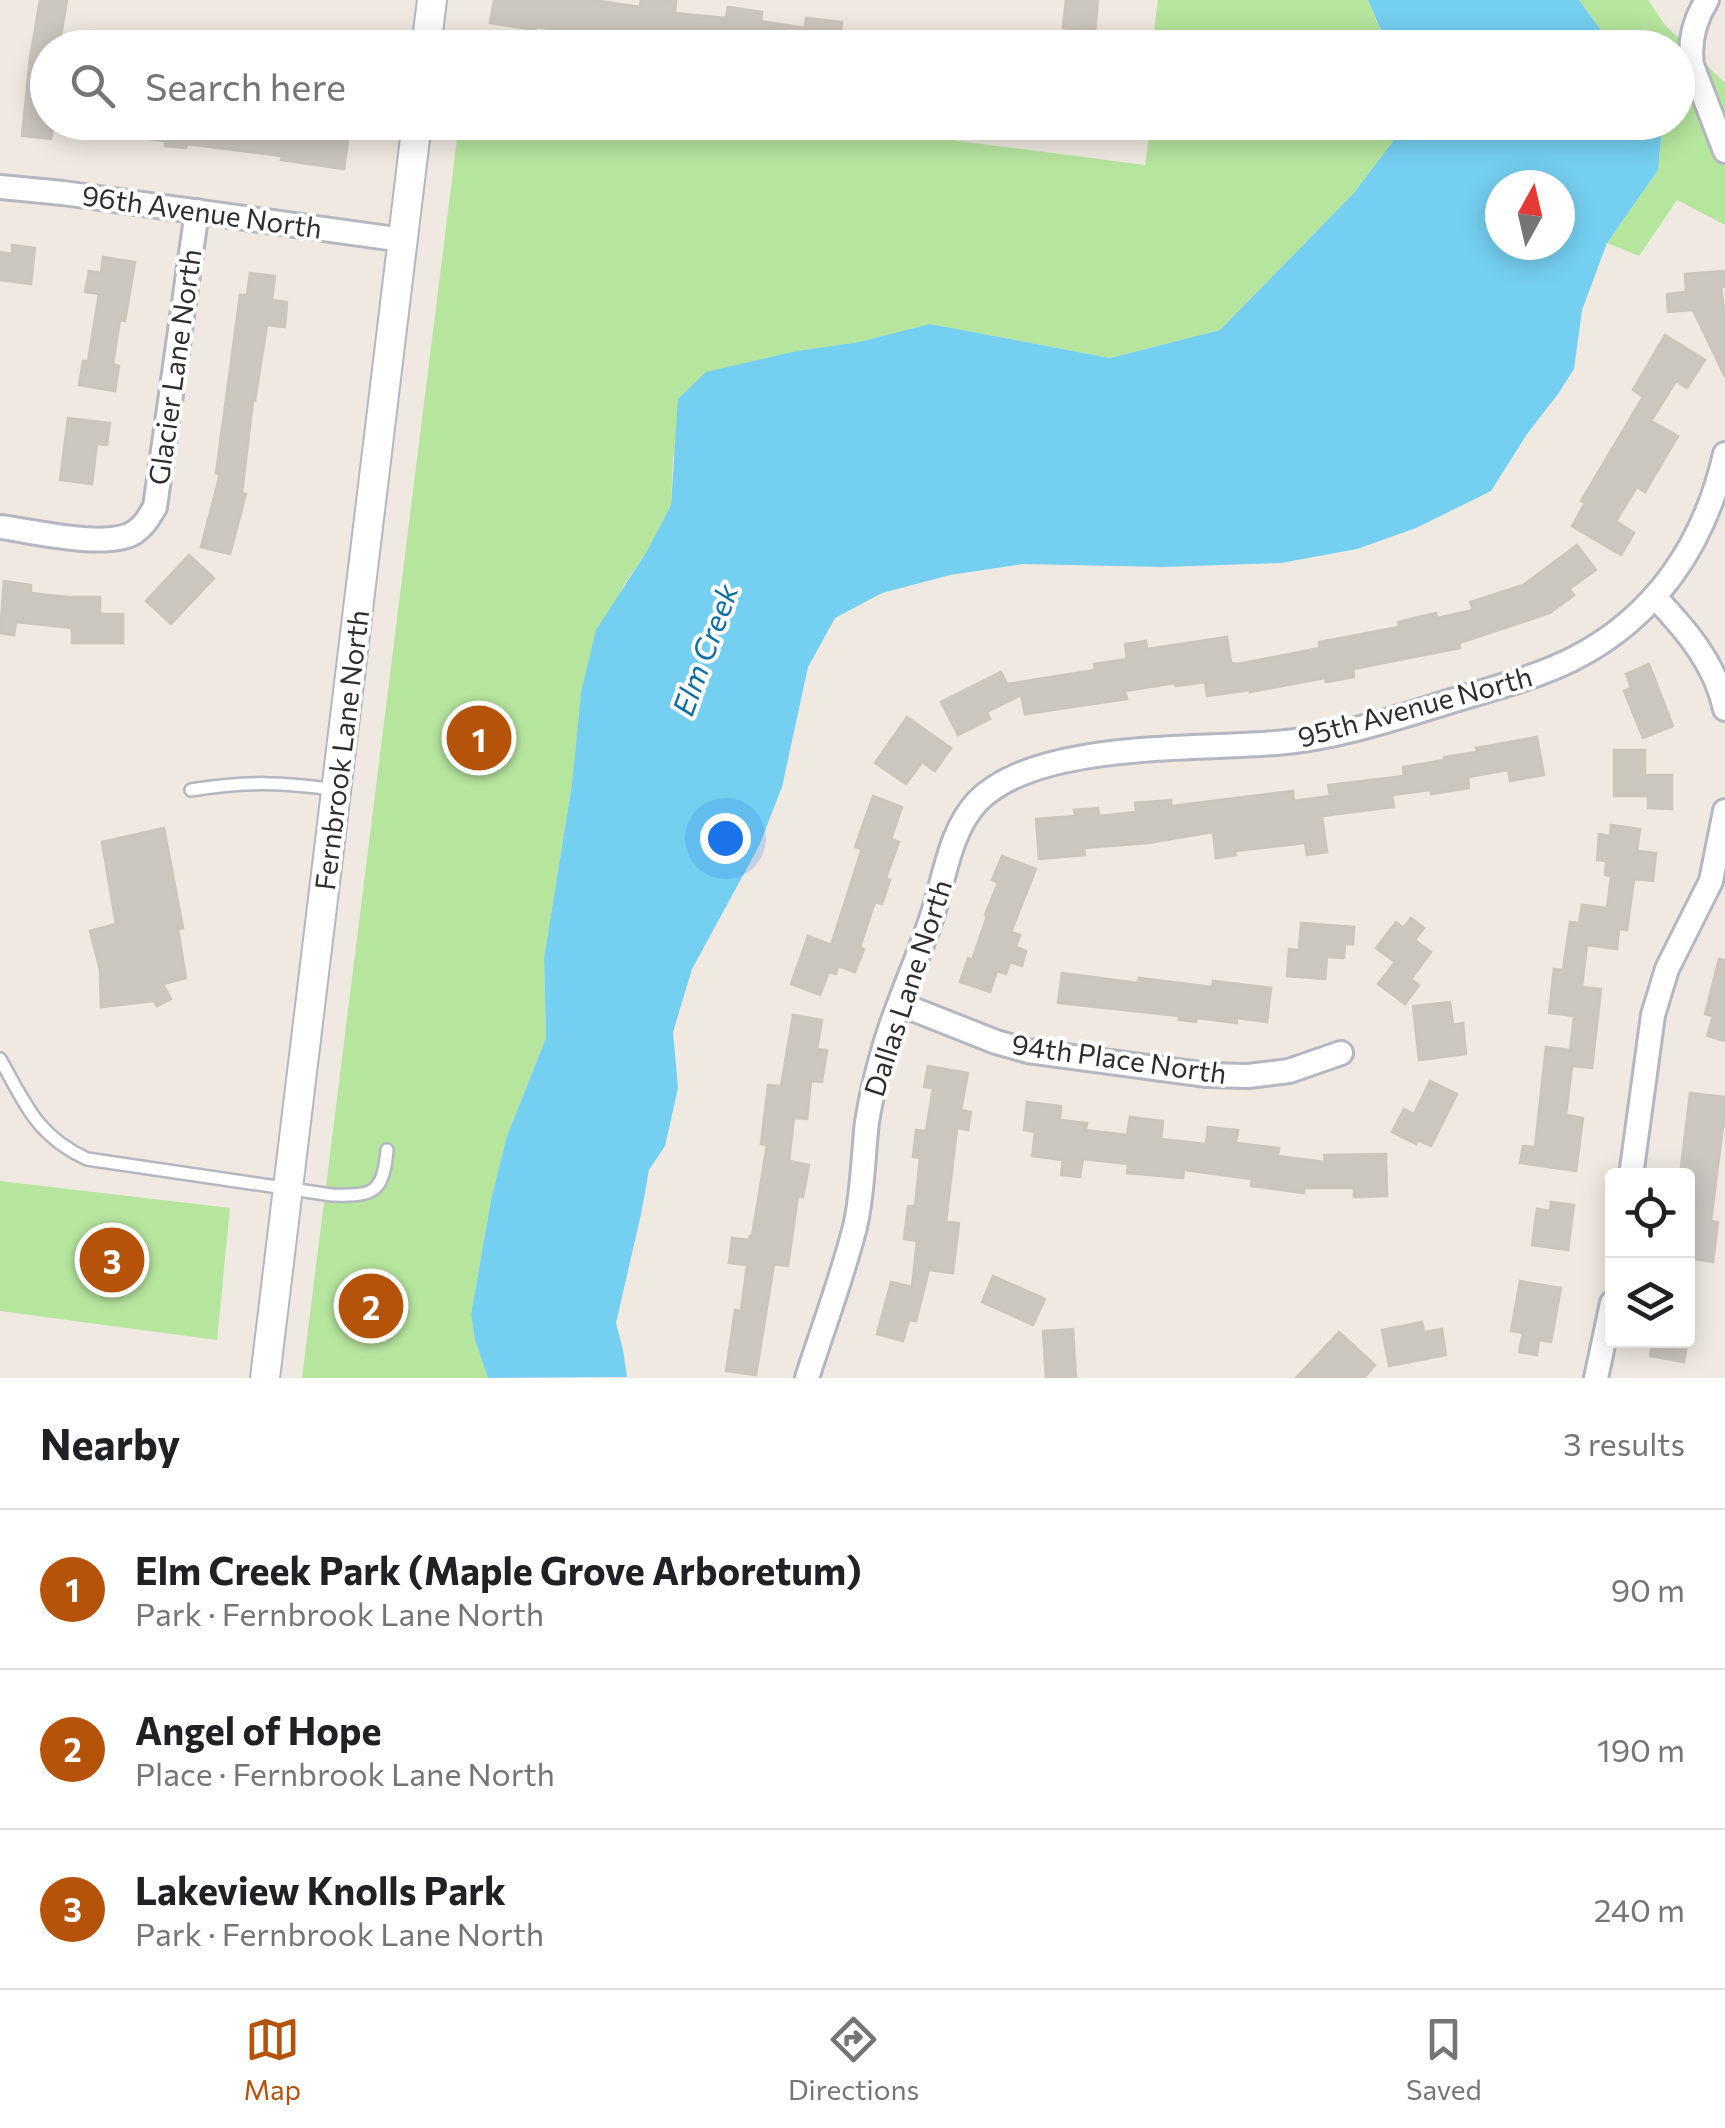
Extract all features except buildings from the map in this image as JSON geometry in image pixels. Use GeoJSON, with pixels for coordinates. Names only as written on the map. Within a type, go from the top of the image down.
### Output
{"type":"FeatureCollection","features":[{"type":"Feature","properties":{"kind":"street"},"geometry":{"type":"LineString","coordinates":[[428,30],[432,0]]}},
{"type":"Feature","properties":{"kind":"street"},"geometry":{"type":"LineString","coordinates":[[1694,30],[1708,0]]}},
{"type":"Feature","properties":{"kind":"street"},"geometry":{"type":"LineString","coordinates":[[1695,73],[1725,151]]}},
{"type":"Feature","properties":{"kind":"street","name":"Fernbrook Lane North"},"geometry":{"type":"LineString","coordinates":[[264,1378],[415,140]]}},
{"type":"Feature","properties":{"kind":"street","name":"96th Avenue North"},"geometry":{"type":"LineString","coordinates":[[0,186],[403,240]]}},
{"type":"Feature","properties":{"kind":"street","name":"Glacier Lane North"},"geometry":{"type":"LineString","coordinates":[[0,527],[117,540],[133,534],[147,522],[155,507],[197,211]]}},
{"type":"Feature","properties":{"kind":"street","name":"95th Avenue North"},"geometry":{"type":"LineString","coordinates":[[996,786],[1044,766],[1086,757],[1132,750],[1280,743],[1317,737],[1410,714],[1571,660],[1595,647],[1655,597],[1706,519],[1725,454]]}},
{"type":"Feature","properties":{"kind":"street"},"geometry":{"type":"LineString","coordinates":[[1655,597],[1708,662],[1725,708]]}},
{"type":"Feature","properties":{"kind":"street","name":"Dallas Lane North"},"geometry":{"type":"LineString","coordinates":[[807,1378],[855,1226],[872,1095],[884,1044],[933,914],[956,836],[978,801],[996,786]]}},
{"type":"Feature","properties":{"kind":"street"},"geometry":{"type":"LineString","coordinates":[[1631,1168],[1652,1015],[1667,970],[1711,881],[1725,811]]}},
{"type":"Feature","properties":{"kind":"street","name":"94th Place North"},"geometry":{"type":"LineString","coordinates":[[900,1004],[1028,1051],[1207,1075],[1289,1071],[1342,1053]]}},
{"type":"Feature","properties":{"kind":"street"},"geometry":{"type":"LineString","coordinates":[[1596,1378],[1605,1336]]}},
{"type":"Feature","properties":{"kind":"lane"},"geometry":{"type":"LineString","coordinates":[[191,790],[270,782],[337,790]]}},
{"type":"Feature","properties":{"kind":"lane"},"geometry":{"type":"LineString","coordinates":[[0,1059],[46,1133],[66,1149],[88,1159],[356,1196],[375,1190],[384,1178],[387,1150]]}},
{"type":"Feature","properties":{"kind":"green space"},"geometry":{"type":"Polygon","coordinates":[[[1158,0],[1368,0],[1380,30],[1154,30],[1158,0]]]}},
{"type":"Feature","properties":{"kind":"green space"},"geometry":{"type":"Polygon","coordinates":[[[1579,0],[1648,0],[1670,30],[1601,30],[1579,0]]]}},
{"type":"Feature","properties":{"kind":"green space"},"geometry":{"type":"Polygon","coordinates":[[[1695,54],[1725,83],[1725,225],[1677,200],[1639,256],[1607,243],[1658,170],[1661,140],[1695,140],[1695,54]]]}},
{"type":"Feature","properties":{"kind":"green space"},"geometry":{"type":"Polygon","coordinates":[[[457,140],[951,140],[1145,165],[1149,140],[1394,140],[1353,194],[1220,330],[1110,358],[930,324],[859,342],[797,351],[673,457],[671,505],[622,588],[581,692],[572,784],[544,958],[546,1038],[507,1136],[471,1313],[488,1378],[302,1378],[457,140]]]}},
{"type":"Feature","properties":{"kind":"green space"},"geometry":{"type":"Polygon","coordinates":[[[0,1181],[230,1208],[217,1340],[0,1311],[0,1181]]]}},
{"type":"Feature","properties":{"kind":"water"},"geometry":{"type":"Polygon","coordinates":[[[1368,0],[1579,0],[1601,30],[1381,30],[1368,0]]]}},
{"type":"Feature","properties":{"kind":"water","name":"Elm Creek"},"geometry":{"type":"Polygon","coordinates":[[[1394,140],[1661,140],[1658,170],[1607,243],[1582,310],[1574,369],[1491,491],[1416,528],[1357,549],[1281,563],[1163,567],[1023,564],[950,575],[882,593],[835,618],[808,667],[782,787],[759,846],[692,969],[673,1032],[678,1088],[665,1146],[649,1170],[616,1323],[627,1377],[488,1378],[471,1314],[507,1136],[546,1038],[544,958],[572,784],[581,692],[596,630],[647,551],[671,505],[678,399],[706,372],[930,324],[1110,358],[1220,330],[1353,194],[1394,140]]]}},
{"type":"Feature","properties":{"kind":"place","name":"Elm Creek Park (Maple Grove Arboretum)"},"geometry":{"type":"Point","coordinates":[479,738]}},
{"type":"Feature","properties":{"kind":"place","name":"Lakeview Knolls Park"},"geometry":{"type":"Point","coordinates":[112,1260]}},
{"type":"Feature","properties":{"kind":"place","name":"Angel of Hope"},"geometry":{"type":"Point","coordinates":[371,1306]}}]}
